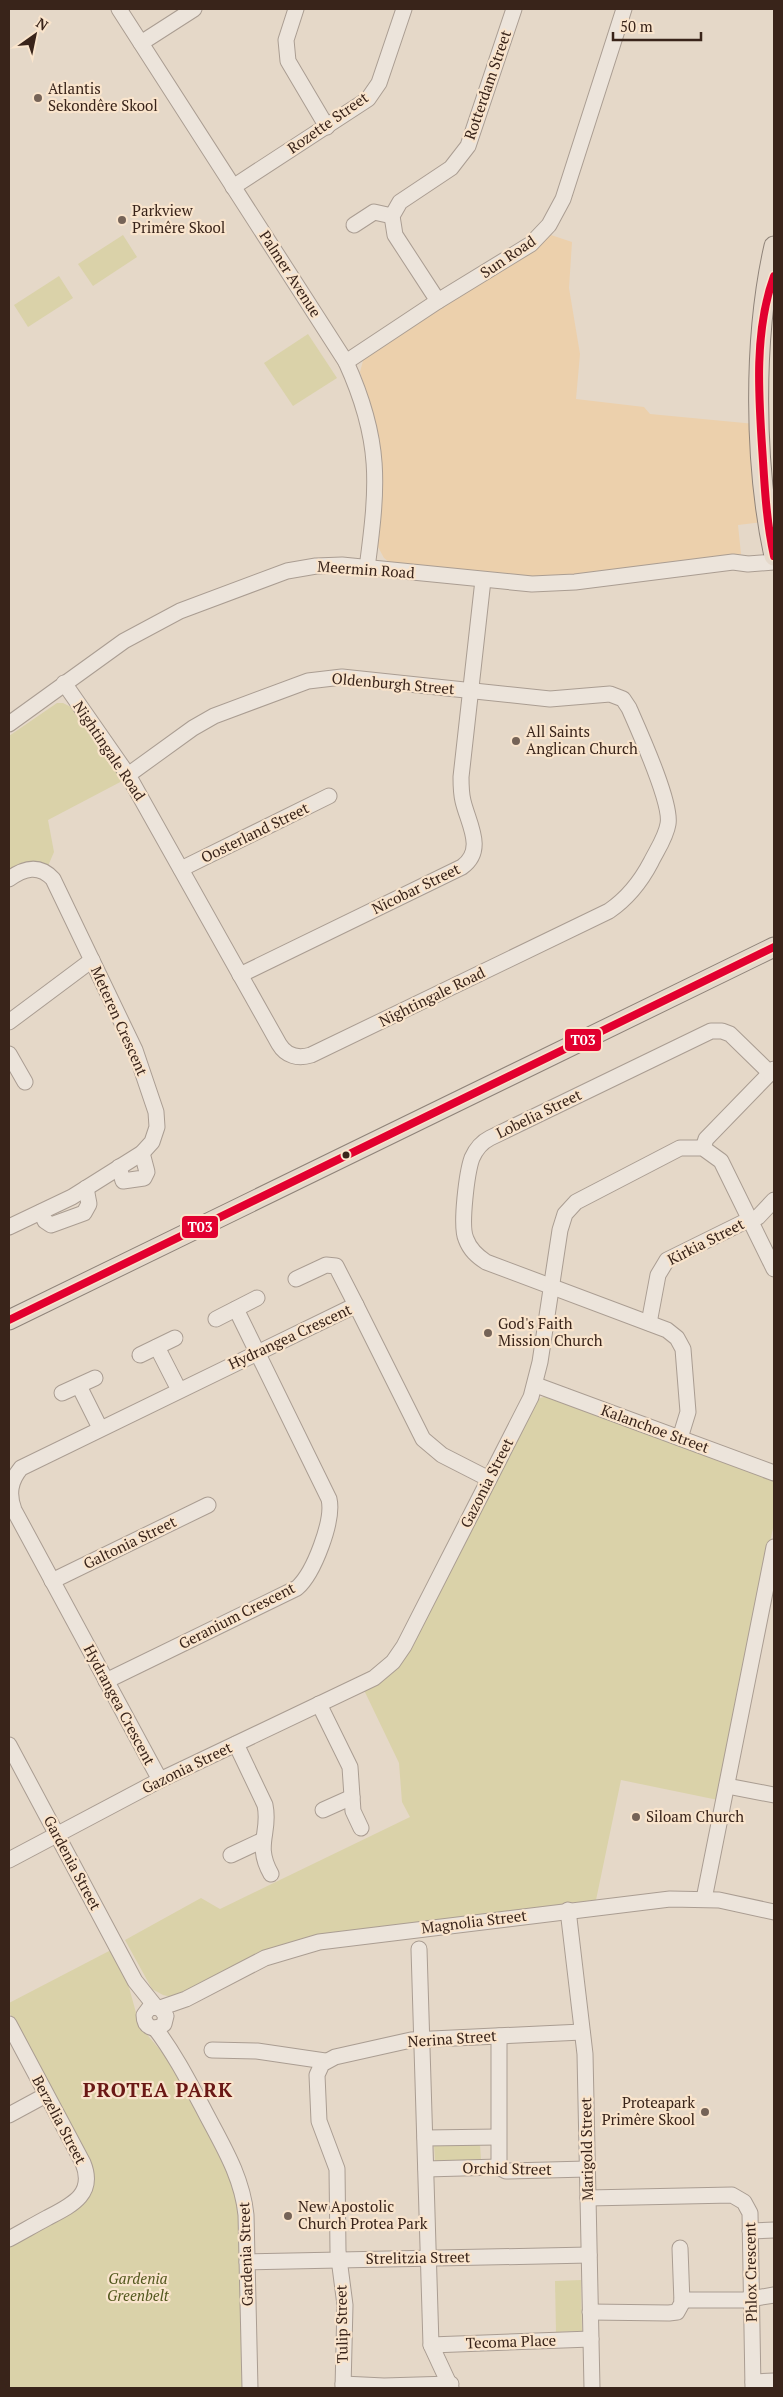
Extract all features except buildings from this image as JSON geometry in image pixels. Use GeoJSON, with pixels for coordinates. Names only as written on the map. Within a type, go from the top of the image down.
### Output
{"type":"FeatureCollection","features":[{"type":"Feature","properties":{"kind":"main road"},"geometry":{"type":"LineString","coordinates":[[774,246],[762,326],[759,404],[768,529],[774,555]]}},
{"type":"Feature","properties":{"kind":"main road"},"geometry":{"type":"LineString","coordinates":[[9,1320],[774,947]]}},
{"type":"Feature","properties":{"kind":"street","name":"Palmer Avenue"},"geometry":{"type":"LineString","coordinates":[[119,9],[346,362],[368,419],[375,464],[376,497],[367,568]]}},
{"type":"Feature","properties":{"kind":"street"},"geometry":{"type":"LineString","coordinates":[[141,43],[194,9]]}},
{"type":"Feature","properties":{"kind":"street"},"geometry":{"type":"LineString","coordinates":[[296,9],[286,40],[288,61],[327,126]]}},
{"type":"Feature","properties":{"kind":"street","name":"Rozette Street"},"geometry":{"type":"LineString","coordinates":[[234,187],[361,104],[374,91],[383,75],[404,9]]}},
{"type":"Feature","properties":{"kind":"street","name":"Rotterdam Street"},"geometry":{"type":"LineString","coordinates":[[392,216],[400,202],[451,168],[468,146],[514,9]]}},
{"type":"Feature","properties":{"kind":"street","name":"Sun Road"},"geometry":{"type":"LineString","coordinates":[[346,362],[531,244],[554,217],[563,199],[624,9]]}},
{"type":"Feature","properties":{"kind":"street"},"geometry":{"type":"LineString","coordinates":[[354,225],[374,212],[392,216],[395,235],[438,302]]}},
{"type":"Feature","properties":{"kind":"street","name":"Meermin Road"},"geometry":{"type":"LineString","coordinates":[[9,724],[64,683],[143,629],[193,605],[295,569],[329,565],[525,584],[561,583],[734,562],[774,555]]}},
{"type":"Feature","properties":{"kind":"street","name":"Nicobar Street"},"geometry":{"type":"LineString","coordinates":[[240,974],[462,867],[470,860],[474,850],[475,838],[463,802],[461,786],[483,580]]}},
{"type":"Feature","properties":{"kind":"street","name":"Oldenburgh Street"},"geometry":{"type":"LineString","coordinates":[[128,775],[203,722],[316,679],[342,677],[472,692]]}},
{"type":"Feature","properties":{"kind":"street","name":"Nightingale Road"},"geometry":{"type":"LineString","coordinates":[[64,683],[128,775],[281,1048],[293,1056],[305,1057],[609,911],[624,900],[634,889],[663,838],[669,816],[666,802],[627,703],[619,696],[610,694],[550,699],[472,692]]}},
{"type":"Feature","properties":{"kind":"street","name":"Oosterland Street"},"geometry":{"type":"LineString","coordinates":[[181,869],[329,796]]}},
{"type":"Feature","properties":{"kind":"street","name":"Meteren Crescent"},"geometry":{"type":"LineString","coordinates":[[9,879],[27,869],[39,870],[49,875],[56,884],[135,1050],[157,1119],[155,1135],[142,1153],[86,1188],[9,1227]]}},
{"type":"Feature","properties":{"kind":"street"},"geometry":{"type":"LineString","coordinates":[[9,1022],[92,960]]}},
{"type":"Feature","properties":{"kind":"street","name":"Lobelia Street"},"geometry":{"type":"LineString","coordinates":[[680,1438],[688,1412],[682,1349],[672,1333],[486,1262],[476,1255],[468,1245],[463,1222],[471,1163],[479,1146],[490,1138],[711,1031],[722,1031],[730,1034],[772,1071]]}},
{"type":"Feature","properties":{"kind":"street"},"geometry":{"type":"LineString","coordinates":[[9,1054],[25,1082]]}},
{"type":"Feature","properties":{"kind":"street"},"geometry":{"type":"LineString","coordinates":[[772,1071],[706,1138],[703,1148],[721,1161],[774,1269]]}},
{"type":"Feature","properties":{"kind":"street","name":"Gazonia Street"},"geometry":{"type":"LineString","coordinates":[[9,1860],[160,1780],[374,1678],[387,1668],[399,1655],[536,1385],[562,1222],[576,1202],[680,1148],[703,1148]]}},
{"type":"Feature","properties":{"kind":"street"},"geometry":{"type":"LineString","coordinates":[[119,1167],[124,1181],[144,1178],[147,1172],[142,1153]]}},
{"type":"Feature","properties":{"kind":"street","name":"Kirkia Street"},"geometry":{"type":"LineString","coordinates":[[650,1323],[658,1275],[667,1260],[758,1217],[774,1200]]}},
{"type":"Feature","properties":{"kind":"street"},"geometry":{"type":"LineString","coordinates":[[296,1279],[326,1265],[333,1265],[340,1271],[356,1304]]}},
{"type":"Feature","properties":{"kind":"street"},"geometry":{"type":"LineString","coordinates":[[216,1318],[257,1298]]}},
{"type":"Feature","properties":{"kind":"street","name":"Hydrangea Crescent"},"geometry":{"type":"LineString","coordinates":[[160,1780],[14,1510],[10,1487],[17,1474],[27,1464],[356,1304],[423,1439],[442,1455],[489,1479]]}},
{"type":"Feature","properties":{"kind":"street","name":"Geranium Crescent"},"geometry":{"type":"LineString","coordinates":[[106,1681],[291,1591],[302,1583],[309,1572],[329,1522],[330,1505],[236,1309]]}},
{"type":"Feature","properties":{"kind":"street"},"geometry":{"type":"LineString","coordinates":[[140,1355],[175,1338]]}},
{"type":"Feature","properties":{"kind":"street"},"geometry":{"type":"LineString","coordinates":[[157,1347],[179,1390]]}},
{"type":"Feature","properties":{"kind":"street"},"geometry":{"type":"LineString","coordinates":[[62,1394],[95,1378]]}},
{"type":"Feature","properties":{"kind":"street","name":"Kalanchoe Street"},"geometry":{"type":"LineString","coordinates":[[536,1385],[774,1473]]}},
{"type":"Feature","properties":{"kind":"street"},"geometry":{"type":"LineString","coordinates":[[79,1386],[100,1428]]}},
{"type":"Feature","properties":{"kind":"street","name":"Galtonia Street"},"geometry":{"type":"LineString","coordinates":[[52,1581],[208,1505]]}},
{"type":"Feature","properties":{"kind":"street"},"geometry":{"type":"LineString","coordinates":[[704,1899],[727,1786],[768,1616],[774,1547]]}},
{"type":"Feature","properties":{"kind":"street"},"geometry":{"type":"LineString","coordinates":[[318,1704],[350,1767],[353,1811],[361,1828]]}},
{"type":"Feature","properties":{"kind":"street"},"geometry":{"type":"LineString","coordinates":[[236,1744],[265,1805],[263,1857],[271,1874]]}},
{"type":"Feature","properties":{"kind":"street","name":"Gardenia Street"},"geometry":{"type":"LineString","coordinates":[[9,1745],[134,1982],[157,2017],[170,2048],[237,2174],[244,2201],[250,2388]]}},
{"type":"Feature","properties":{"kind":"street"},"geometry":{"type":"LineString","coordinates":[[727,1786],[774,1795]]}},
{"type":"Feature","properties":{"kind":"street"},"geometry":{"type":"LineString","coordinates":[[323,1810],[352,1797]]}},
{"type":"Feature","properties":{"kind":"street"},"geometry":{"type":"LineString","coordinates":[[232,1855],[263,1840]]}},
{"type":"Feature","properties":{"kind":"street","name":"Magnolia Street"},"geometry":{"type":"LineString","coordinates":[[157,2017],[265,1958],[300,1946],[401,1930],[670,1899],[704,1899],[774,1912]]}},
{"type":"Feature","properties":{"kind":"street","name":"Marigold Street"},"geometry":{"type":"LineString","coordinates":[[568,1910],[585,2054],[592,2388]]}},
{"type":"Feature","properties":{"kind":"street"},"geometry":{"type":"LineString","coordinates":[[343,2386],[451,2386],[431,2345],[419,1949]]}},
{"type":"Feature","properties":{"kind":"street","name":"Berzelia Street"},"geometry":{"type":"LineString","coordinates":[[9,2024],[83,2163],[86,2173],[86,2184],[81,2196],[72,2205],[9,2239]]}},
{"type":"Feature","properties":{"kind":"street","name":"Nerina Street"},"geometry":{"type":"LineString","coordinates":[[212,2050],[257,2051],[325,2061],[335,2057],[423,2039],[582,2032]]}},
{"type":"Feature","properties":{"kind":"street"},"geometry":{"type":"LineString","coordinates":[[499,2036],[499,2168]]}},
{"type":"Feature","properties":{"kind":"street"},"geometry":{"type":"LineString","coordinates":[[325,2061],[317,2075],[319,2121],[337,2169],[340,2260]]}},
{"type":"Feature","properties":{"kind":"street"},"geometry":{"type":"LineString","coordinates":[[9,2115],[46,2095]]}},
{"type":"Feature","properties":{"kind":"street","name":"Orchid Street"},"geometry":{"type":"LineString","coordinates":[[425,2138],[498,2136]]}},
{"type":"Feature","properties":{"kind":"street","name":"Orchid Street"},"geometry":{"type":"LineString","coordinates":[[426,2169],[499,2168],[506,2171],[588,2169]]}},
{"type":"Feature","properties":{"kind":"street","name":"Phlox Crescent"},"geometry":{"type":"LineString","coordinates":[[588,2198],[732,2195],[741,2199],[747,2205],[750,2213],[753,2385]]}},
{"type":"Feature","properties":{"kind":"street"},"geometry":{"type":"LineString","coordinates":[[750,2231],[774,2230]]}},
{"type":"Feature","properties":{"kind":"street"},"geometry":{"type":"LineString","coordinates":[[590,2312],[673,2313],[679,2310],[682,2300],[680,2248]]}},
{"type":"Feature","properties":{"kind":"street","name":"Strelitzia Street"},"geometry":{"type":"LineString","coordinates":[[247,2262],[589,2255]]}},
{"type":"Feature","properties":{"kind":"street","name":"Tulip Street"},"geometry":{"type":"LineString","coordinates":[[340,2260],[345,2305],[343,2386]]}},
{"type":"Feature","properties":{"kind":"street"},"geometry":{"type":"LineString","coordinates":[[682,2300],[744,2300],[774,2295]]}},
{"type":"Feature","properties":{"kind":"street","name":"Tecoma Place"},"geometry":{"type":"LineString","coordinates":[[431,2345],[591,2340]]}},
{"type":"Feature","properties":{"kind":"street"},"geometry":{"type":"LineString","coordinates":[[753,2385],[774,2381]]}},
{"type":"Feature","properties":{"kind":"green space"},"geometry":{"type":"Polygon","coordinates":[[[123,235],[137,257],[93,286],[78,264],[123,235]]]}},
{"type":"Feature","properties":{"kind":"green space"},"geometry":{"type":"Polygon","coordinates":[[[59,276],[73,298],[28,327],[14,305],[59,276]]]}},
{"type":"Feature","properties":{"kind":"green space"},"geometry":{"type":"Polygon","coordinates":[[[308,334],[337,378],[293,406],[264,363],[308,334]]]}},
{"type":"Feature","properties":{"kind":"green space"},"geometry":{"type":"Polygon","coordinates":[[[57,703],[63,703],[75,709],[126,779],[48,820],[54,852],[48,866],[28,864],[19,866],[9,872],[9,736],[57,703]]]}},
{"type":"Feature","properties":{"kind":"green space"},"geometry":{"type":"Polygon","coordinates":[[[547,1396],[774,1480],[774,1523],[718,1800],[621,1780],[596,1900],[332,1934],[176,1998],[163,1995],[152,1989],[125,1940],[201,1898],[220,1909],[410,1817],[402,1802],[399,1763],[363,1688],[386,1677],[537,1399],[547,1396]]]}},
{"type":"Feature","properties":{"kind":"green space","name":"Gardenia Greenbelt"},"geometry":{"type":"Polygon","coordinates":[[[111,1950],[127,1980],[138,2020],[144,2031],[172,2064],[225,2163],[235,2189],[239,2216],[243,2388],[9,2388],[9,2245],[72,2210],[87,2157],[9,2012],[9,2003],[111,1950]]]}},
{"type":"Feature","properties":{"kind":"green space"},"geometry":{"type":"Polygon","coordinates":[[[480,2144],[481,2160],[435,2161],[434,2145],[480,2144]]]}},
{"type":"Feature","properties":{"kind":"green space"},"geometry":{"type":"Polygon","coordinates":[[[581,2280],[582,2331],[556,2332],[555,2281],[581,2280]]]}},
{"type":"Feature","properties":{"kind":"sand"},"geometry":{"type":"Polygon","coordinates":[[[551,235],[572,242],[569,288],[580,354],[576,399],[644,407],[650,414],[755,424],[763,522],[738,525],[741,554],[577,575],[530,577],[393,565],[384,558],[377,545],[382,501],[381,460],[374,417],[360,372],[364,357],[551,235]]]}},
{"type":"Feature","properties":{"kind":"transit line","name":"T03"},"geometry":{"type":"LineString","coordinates":[[774,276],[767,298],[763,321],[759,368],[760,415],[766,497],[774,556]]}},
{"type":"Feature","properties":{"kind":"transit line","name":"T03"},"geometry":{"type":"LineString","coordinates":[[9,1320],[774,947]]}},
{"type":"Feature","properties":{"kind":"place","name":"Atlantis Sekondêre Skool"},"geometry":{"type":"Point","coordinates":[38,98]}},
{"type":"Feature","properties":{"kind":"place","name":"Parkview Primêre Skool"},"geometry":{"type":"Point","coordinates":[122,220]}},
{"type":"Feature","properties":{"kind":"place","name":"All Saints Anglican Church"},"geometry":{"type":"Point","coordinates":[516,741]}},
{"type":"Feature","properties":{"kind":"place","name":"God's Faith Mission Church"},"geometry":{"type":"Point","coordinates":[488,1333]}},
{"type":"Feature","properties":{"kind":"place","name":"Siloam Church"},"geometry":{"type":"Point","coordinates":[636,1817]}},
{"type":"Feature","properties":{"kind":"place","name":"Proteapark Primêre Skool"},"geometry":{"type":"Point","coordinates":[705,2112]}},
{"type":"Feature","properties":{"kind":"place","name":"New Apostolic Church Protea Park"},"geometry":{"type":"Point","coordinates":[288,2216]}},
{"type":"Feature","properties":{"kind":"district","name":"PROTEA PARK"},"geometry":{"type":"Point","coordinates":[158,2090]}}]}
